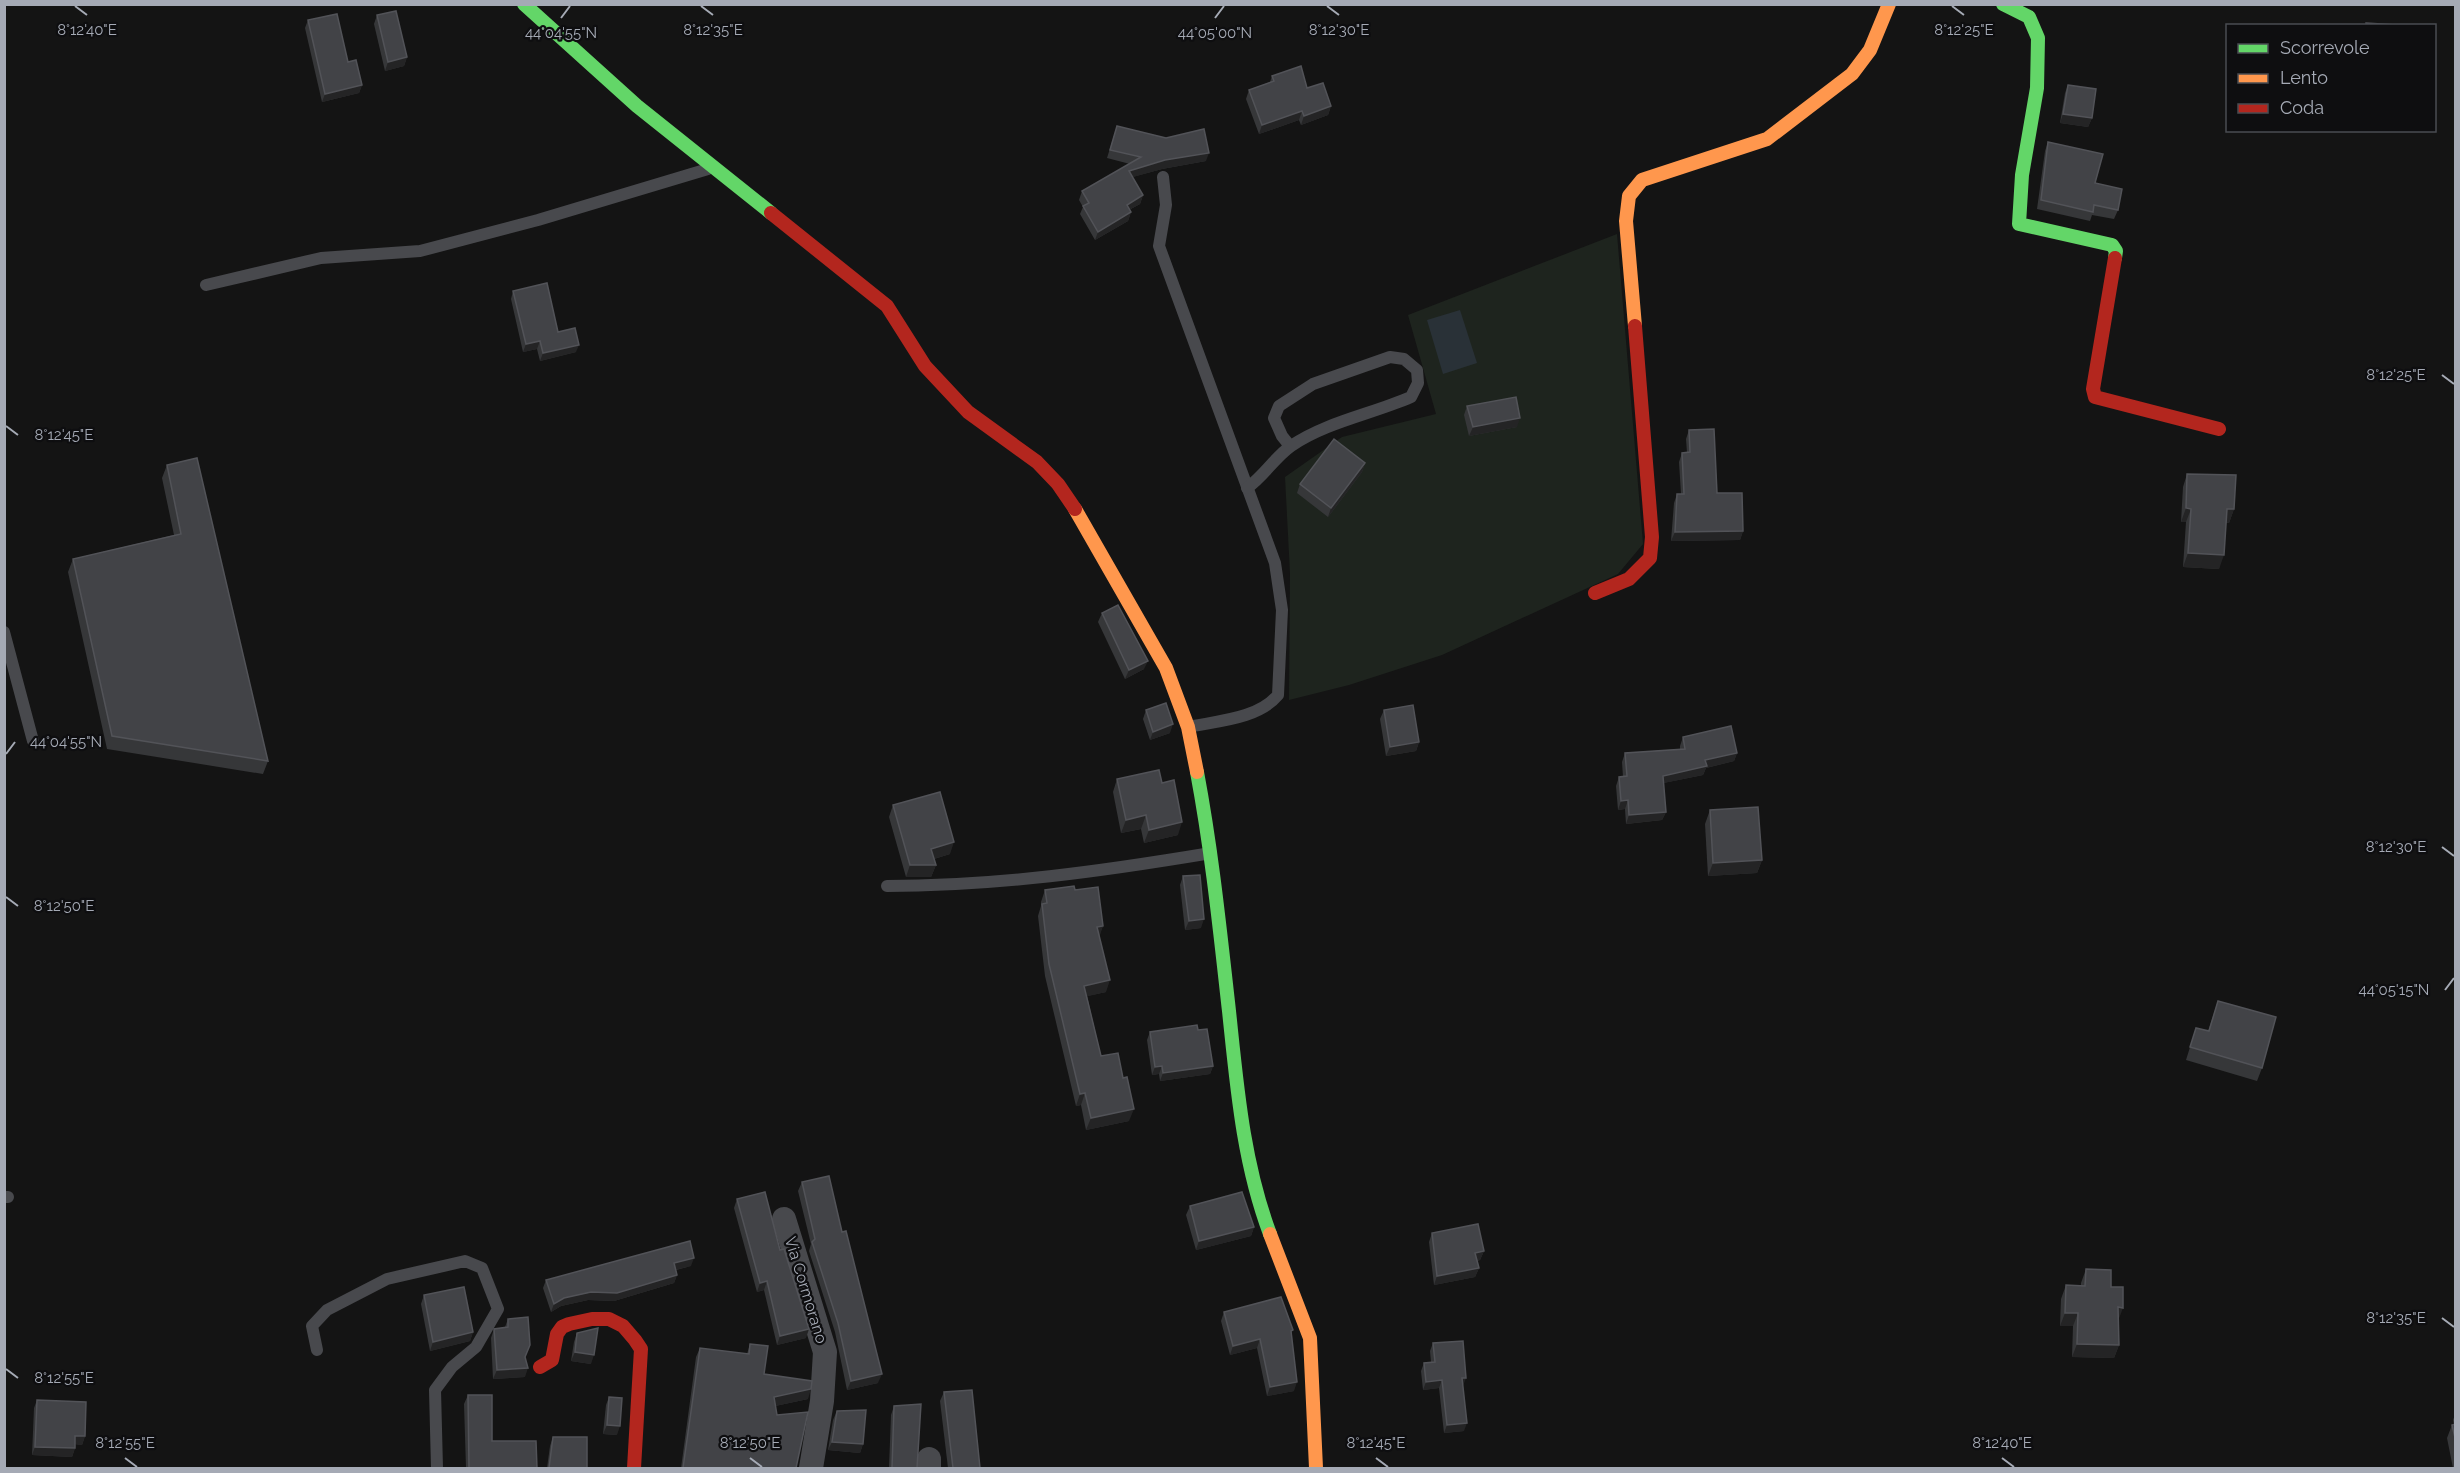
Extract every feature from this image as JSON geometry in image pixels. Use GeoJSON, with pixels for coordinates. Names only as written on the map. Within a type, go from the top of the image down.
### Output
{"type":"FeatureCollection","features":[{"type":"Feature","properties":{"kind":"street"},"geometry":{"type":"LineString","coordinates":[[524,4],[637,106],[871,290],[887,306],[925,366],[968,412],[1036,462],[1058,483],[1089,530],[1166,668],[1188,727],[1212,853],[1238,1101],[1248,1161],[1259,1205],[1310,1338],[1316,1468]]}},
{"type":"Feature","properties":{"kind":"street"},"geometry":{"type":"LineString","coordinates":[[1595,593],[1629,579],[1650,558],[1652,537],[1626,221],[1629,195],[1642,180],[1767,139],[1852,74],[1870,50],[1889,4]]}},
{"type":"Feature","properties":{"kind":"street"},"geometry":{"type":"LineString","coordinates":[[2003,4],[2030,18],[2039,37],[2040,61],[2019,191],[2019,224],[2112,245],[2116,251],[2093,389],[2095,397],[2219,429]]}},
{"type":"Feature","properties":{"kind":"street","name":"Via Cormorano"},"geometry":{"type":"LineString","coordinates":[[784,1219],[825,1352],[822,1401],[811,1468]]}},
{"type":"Feature","properties":{"kind":"street"},"geometry":{"type":"LineString","coordinates":[[540,1367],[549,1364],[554,1357],[557,1332],[562,1326],[600,1316],[615,1320],[632,1334],[641,1349],[634,1468]]}},
{"type":"Feature","properties":{"kind":"lane"},"geometry":{"type":"LineString","coordinates":[[206,285],[321,258],[420,251],[538,220],[714,167]]}},
{"type":"Feature","properties":{"kind":"lane"},"geometry":{"type":"LineString","coordinates":[[1163,177],[1166,205],[1159,246],[1275,563],[1282,610],[1278,695],[1269,706],[1232,718],[1188,727]]}},
{"type":"Feature","properties":{"kind":"lane"},"geometry":{"type":"LineString","coordinates":[[1247,488],[1264,476],[1290,446],[1312,434],[1411,398],[1418,383],[1417,370],[1404,359],[1390,357],[1314,384],[1279,406],[1274,418],[1282,436],[1290,446]]}},
{"type":"Feature","properties":{"kind":"lane"},"geometry":{"type":"LineString","coordinates":[[4,632],[33,741]]}},
{"type":"Feature","properties":{"kind":"lane"},"geometry":{"type":"LineString","coordinates":[[887,886],[957,886],[1016,881],[1087,873],[1212,853]]}},
{"type":"Feature","properties":{"kind":"lane"},"geometry":{"type":"LineString","coordinates":[[317,1350],[312,1326],[327,1310],[387,1279],[465,1261],[483,1268],[498,1309],[476,1347],[453,1367],[435,1389],[437,1468]]}},
{"type":"Feature","properties":{"kind":"shaded area"},"geometry":{"type":"Polygon","coordinates":[[[1617,234],[1643,544],[1618,574],[1442,655],[1349,685],[1289,700],[1290,573],[1285,477],[1342,437],[1436,414],[1408,315],[1617,234]]]}},
{"type":"Feature","properties":{"kind":"shaded area"},"geometry":{"type":"Polygon","coordinates":[[[1460,310],[1477,363],[1443,374],[1427,320],[1460,310]]]}},
{"type":"Feature","properties":{"kind":"building"},"geometry":{"type":"Polygon","coordinates":[[[396,11],[407,57],[388,62],[377,15],[396,11]]]}},
{"type":"Feature","properties":{"kind":"building"},"geometry":{"type":"Polygon","coordinates":[[[337,14],[348,62],[356,60],[362,85],[325,94],[308,20],[337,14]]]}},
{"type":"Feature","properties":{"kind":"building"},"geometry":{"type":"Polygon","coordinates":[[[1301,66],[1307,88],[1323,83],[1331,106],[1304,116],[1302,111],[1262,125],[1249,90],[1274,81],[1272,76],[1301,66]]]}},
{"type":"Feature","properties":{"kind":"building"},"geometry":{"type":"Polygon","coordinates":[[[2068,85],[2096,89],[2092,118],[2063,114],[2068,85]]]}},
{"type":"Feature","properties":{"kind":"building"},"geometry":{"type":"Polygon","coordinates":[[[1117,126],[1166,138],[1204,129],[1209,153],[1165,160],[1129,171],[1143,195],[1127,205],[1131,212],[1098,232],[1083,206],[1089,203],[1082,191],[1141,157],[1110,150],[1117,126]]]}},
{"type":"Feature","properties":{"kind":"building"},"geometry":{"type":"Polygon","coordinates":[[[2048,142],[2103,154],[2095,183],[2122,189],[2118,210],[2094,205],[2093,212],[2041,200],[2048,142]]]}},
{"type":"Feature","properties":{"kind":"building"},"geometry":{"type":"Polygon","coordinates":[[[547,283],[558,332],[575,328],[579,345],[543,353],[540,341],[526,344],[513,291],[547,283]]]}},
{"type":"Feature","properties":{"kind":"building"},"geometry":{"type":"Polygon","coordinates":[[[1516,397],[1520,418],[1473,427],[1467,406],[1516,397]]]}},
{"type":"Feature","properties":{"kind":"building"},"geometry":{"type":"Polygon","coordinates":[[[1714,429],[1717,493],[1742,493],[1743,531],[1675,532],[1677,494],[1684,494],[1682,453],[1690,452],[1689,430],[1714,429]]]}},
{"type":"Feature","properties":{"kind":"building"},"geometry":{"type":"Polygon","coordinates":[[[1334,439],[1365,463],[1331,508],[1300,484],[1334,439]]]}},
{"type":"Feature","properties":{"kind":"building"},"geometry":{"type":"Polygon","coordinates":[[[197,458],[268,761],[112,736],[73,559],[181,534],[167,465],[197,458]]]}},
{"type":"Feature","properties":{"kind":"building"},"geometry":{"type":"Polygon","coordinates":[[[2187,474],[2236,475],[2234,509],[2227,509],[2224,555],[2188,553],[2191,509],[2186,508],[2187,474]]]}},
{"type":"Feature","properties":{"kind":"building"},"geometry":{"type":"Polygon","coordinates":[[[1118,605],[1148,661],[1129,670],[1102,613],[1118,605]]]}},
{"type":"Feature","properties":{"kind":"building"},"geometry":{"type":"Polygon","coordinates":[[[1166,703],[1173,724],[1153,732],[1146,710],[1166,703]]]}},
{"type":"Feature","properties":{"kind":"building"},"geometry":{"type":"Polygon","coordinates":[[[1413,705],[1419,742],[1390,747],[1384,710],[1413,705]]]}},
{"type":"Feature","properties":{"kind":"building"},"geometry":{"type":"Polygon","coordinates":[[[1731,726],[1737,753],[1705,760],[1707,766],[1663,776],[1666,812],[1629,815],[1628,800],[1621,801],[1619,777],[1627,776],[1625,753],[1685,749],[1683,737],[1731,726]]]}},
{"type":"Feature","properties":{"kind":"building"},"geometry":{"type":"Polygon","coordinates":[[[1159,770],[1162,783],[1174,780],[1182,822],[1149,830],[1146,815],[1126,820],[1117,779],[1159,770]]]}},
{"type":"Feature","properties":{"kind":"building"},"geometry":{"type":"Polygon","coordinates":[[[940,792],[954,842],[931,849],[936,865],[910,865],[893,805],[940,792]]]}},
{"type":"Feature","properties":{"kind":"building"},"geometry":{"type":"Polygon","coordinates":[[[1758,807],[1762,860],[1713,863],[1710,810],[1758,807]]]}},
{"type":"Feature","properties":{"kind":"building"},"geometry":{"type":"Polygon","coordinates":[[[1200,875],[1204,919],[1189,921],[1183,876],[1200,875]]]}},
{"type":"Feature","properties":{"kind":"building"},"geometry":{"type":"Polygon","coordinates":[[[1074,886],[1075,890],[1098,887],[1103,926],[1097,927],[1110,980],[1084,986],[1101,1056],[1118,1053],[1123,1078],[1127,1077],[1134,1109],[1091,1118],[1085,1093],[1080,1094],[1049,964],[1042,904],[1047,903],[1045,890],[1074,886]]]}},
{"type":"Feature","properties":{"kind":"building"},"geometry":{"type":"Polygon","coordinates":[[[2218,1001],[2276,1017],[2262,1068],[2190,1047],[2196,1028],[2209,1031],[2218,1001]]]}},
{"type":"Feature","properties":{"kind":"building"},"geometry":{"type":"Polygon","coordinates":[[[1197,1025],[1198,1030],[1207,1029],[1213,1066],[1163,1073],[1162,1066],[1155,1067],[1150,1032],[1197,1025]]]}},
{"type":"Feature","properties":{"kind":"building"},"geometry":{"type":"Polygon","coordinates":[[[829,1176],[842,1232],[846,1231],[882,1374],[851,1381],[838,1323],[812,1242],[815,1239],[802,1182],[829,1176]]]}},
{"type":"Feature","properties":{"kind":"building"},"geometry":{"type":"Polygon","coordinates":[[[765,1192],[780,1250],[784,1249],[809,1329],[780,1336],[767,1281],[760,1283],[737,1199],[765,1192]]]}},
{"type":"Feature","properties":{"kind":"building"},"geometry":{"type":"Polygon","coordinates":[[[1242,1192],[1254,1227],[1199,1241],[1190,1206],[1242,1192]]]}},
{"type":"Feature","properties":{"kind":"building"},"geometry":{"type":"Polygon","coordinates":[[[1478,1224],[1484,1251],[1475,1253],[1479,1268],[1437,1276],[1432,1233],[1478,1224]]]}},
{"type":"Feature","properties":{"kind":"building"},"geometry":{"type":"Polygon","coordinates":[[[690,1241],[694,1258],[674,1263],[677,1275],[617,1293],[591,1292],[564,1298],[554,1304],[546,1280],[690,1241]]]}},
{"type":"Feature","properties":{"kind":"building"},"geometry":{"type":"Polygon","coordinates":[[[2086,1269],[2111,1270],[2111,1287],[2123,1287],[2123,1308],[2118,1307],[2119,1345],[2077,1344],[2078,1313],[2065,1313],[2066,1285],[2085,1286],[2086,1269]]]}},
{"type":"Feature","properties":{"kind":"building"},"geometry":{"type":"Polygon","coordinates":[[[464,1287],[473,1332],[433,1342],[424,1295],[464,1287]]]}},
{"type":"Feature","properties":{"kind":"building"},"geometry":{"type":"Polygon","coordinates":[[[1281,1297],[1293,1330],[1291,1331],[1297,1382],[1270,1387],[1260,1339],[1233,1346],[1224,1312],[1281,1297]]]}},
{"type":"Feature","properties":{"kind":"building"},"geometry":{"type":"Polygon","coordinates":[[[528,1317],[530,1345],[525,1357],[528,1368],[497,1370],[494,1329],[508,1327],[508,1319],[528,1317]]]}},
{"type":"Feature","properties":{"kind":"building"},"geometry":{"type":"Polygon","coordinates":[[[598,1328],[594,1355],[575,1352],[577,1333],[598,1328]]]}},
{"type":"Feature","properties":{"kind":"building"},"geometry":{"type":"Polygon","coordinates":[[[1463,1341],[1466,1378],[1462,1378],[1467,1423],[1447,1425],[1442,1380],[1426,1382],[1424,1363],[1435,1362],[1433,1343],[1463,1341]]]}},
{"type":"Feature","properties":{"kind":"building"},"geometry":{"type":"Polygon","coordinates":[[[750,1344],[768,1346],[764,1374],[812,1381],[811,1389],[774,1397],[777,1415],[808,1412],[796,1468],[683,1468],[700,1348],[749,1354],[750,1344]]]}},
{"type":"Feature","properties":{"kind":"building"},"geometry":{"type":"Polygon","coordinates":[[[972,1390],[980,1468],[953,1468],[944,1392],[972,1390]]]}},
{"type":"Feature","properties":{"kind":"building"},"geometry":{"type":"Polygon","coordinates":[[[468,1395],[492,1395],[492,1441],[536,1441],[537,1468],[469,1468],[468,1395]]]}},
{"type":"Feature","properties":{"kind":"building"},"geometry":{"type":"Polygon","coordinates":[[[609,1397],[622,1398],[620,1426],[607,1425],[609,1397]]]}},
{"type":"Feature","properties":{"kind":"building"},"geometry":{"type":"Polygon","coordinates":[[[37,1400],[86,1402],[85,1436],[75,1436],[75,1448],[35,1447],[37,1400]]]}},
{"type":"Feature","properties":{"kind":"building"},"geometry":{"type":"Polygon","coordinates":[[[921,1404],[917,1468],[892,1468],[894,1406],[921,1404]]]}},
{"type":"Feature","properties":{"kind":"building"},"geometry":{"type":"Polygon","coordinates":[[[866,1410],[863,1444],[832,1442],[837,1411],[866,1410]]]}},
{"type":"Feature","properties":{"kind":"building"},"geometry":{"type":"Polygon","coordinates":[[[2456,1424],[2456,1442],[2452,1425],[2456,1424]]]}},
{"type":"Feature","properties":{"kind":"building"},"geometry":{"type":"Polygon","coordinates":[[[553,1437],[587,1437],[587,1468],[549,1468],[553,1437]]]}},
{"type":"Feature","properties":{"kind":"traffic: fast"},"geometry":{"type":"LineString","coordinates":[[524,4],[637,106],[771,213]]}},
{"type":"Feature","properties":{"kind":"traffic: fast"},"geometry":{"type":"LineString","coordinates":[[2003,4],[2029,17],[2038,38],[2037,88],[2022,175],[2019,224],[2112,245],[2116,251],[2115,258]]}},
{"type":"Feature","properties":{"kind":"traffic: fast"},"geometry":{"type":"LineString","coordinates":[[1197,772],[1215,891],[1242,1124],[1253,1179],[1270,1234]]}},
{"type":"Feature","properties":{"kind":"traffic: slow"},"geometry":{"type":"LineString","coordinates":[[1635,326],[1626,221],[1629,196],[1642,180],[1767,139],[1852,74],[1870,50],[1889,4]]}},
{"type":"Feature","properties":{"kind":"traffic: slow"},"geometry":{"type":"LineString","coordinates":[[1075,509],[1166,668],[1188,727],[1197,772]]}},
{"type":"Feature","properties":{"kind":"traffic: slow"},"geometry":{"type":"LineString","coordinates":[[1270,1234],[1310,1338],[1316,1468]]}},
{"type":"Feature","properties":{"kind":"traffic: jam"},"geometry":{"type":"LineString","coordinates":[[771,213],[887,306],[925,366],[968,412],[1037,462],[1058,484],[1075,509]]}},
{"type":"Feature","properties":{"kind":"traffic: jam"},"geometry":{"type":"LineString","coordinates":[[2115,258],[2093,389],[2095,397],[2219,429]]}},
{"type":"Feature","properties":{"kind":"traffic: jam"},"geometry":{"type":"LineString","coordinates":[[1595,593],[1629,579],[1650,558],[1652,537],[1635,326]]}},
{"type":"Feature","properties":{"kind":"traffic: jam"},"geometry":{"type":"LineString","coordinates":[[540,1367],[552,1360],[557,1334],[562,1327],[592,1319],[609,1319],[623,1326],[641,1349],[634,1468]]}}]}
